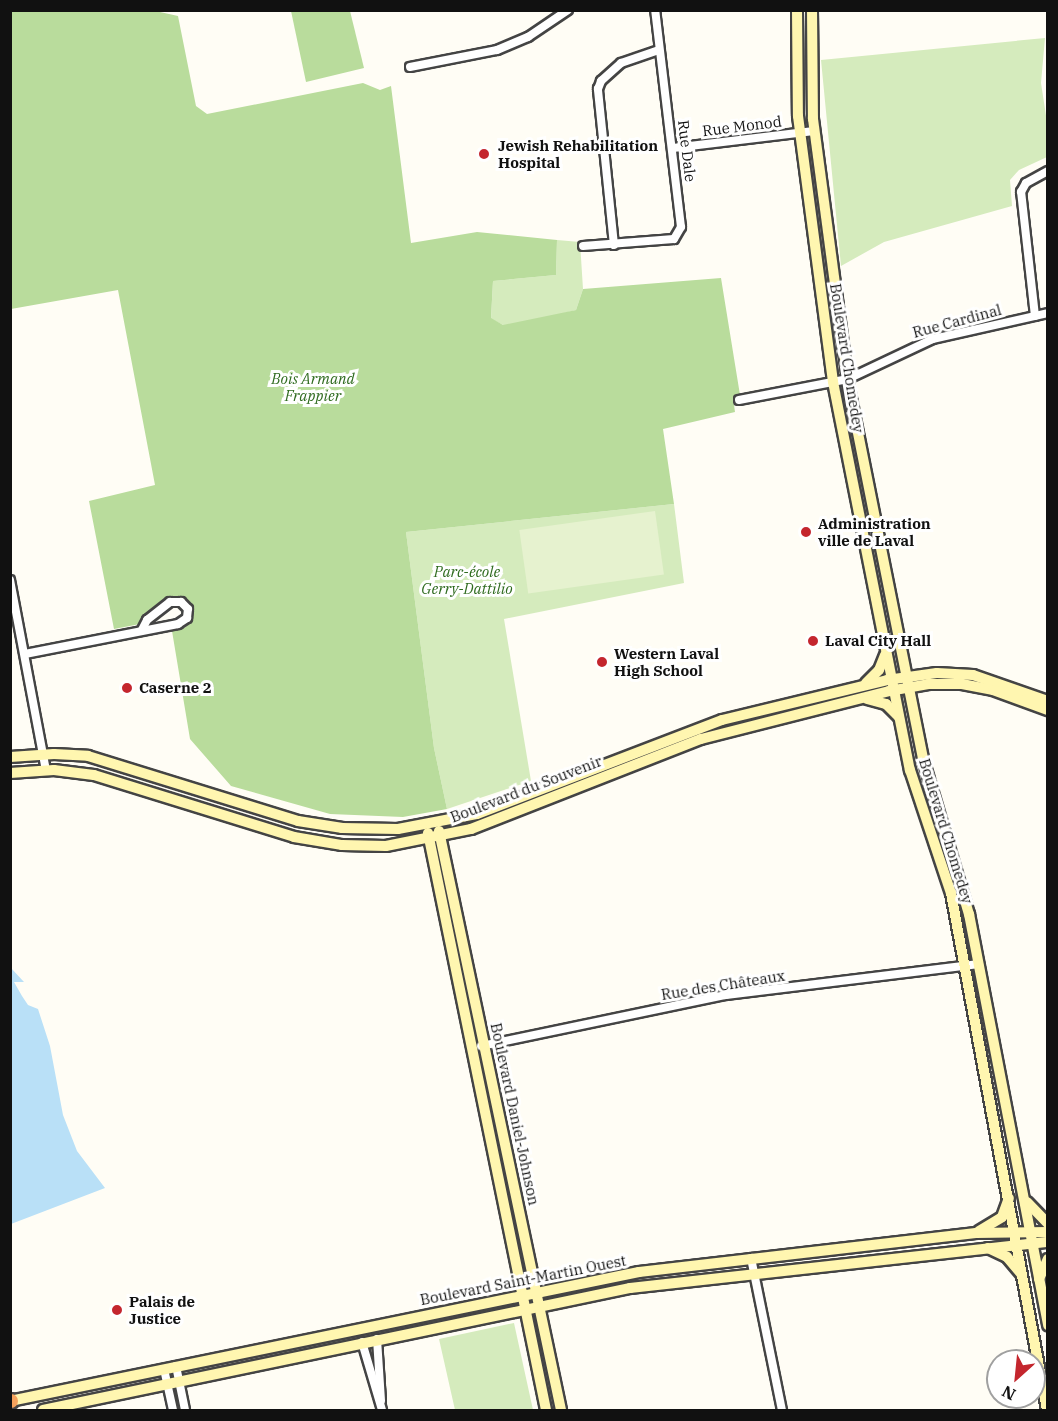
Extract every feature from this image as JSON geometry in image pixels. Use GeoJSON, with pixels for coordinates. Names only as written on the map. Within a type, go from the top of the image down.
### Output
{"type":"FeatureCollection","features":[{"type":"Feature","properties":{"kind":"street"},"geometry":{"type":"LineString","coordinates":[[410,67],[497,50],[528,37],[568,10]]}},
{"type":"Feature","properties":{"kind":"street","name":"Rue Dale"},"geometry":{"type":"LineString","coordinates":[[583,246],[674,239],[679,233],[681,221],[656,10]]}},
{"type":"Feature","properties":{"kind":"street","name":"Boulevard Chomedey"},"geometry":{"type":"LineString","coordinates":[[797,10],[800,132],[833,382],[912,779],[950,887],[1010,1193],[1047,1410]]}},
{"type":"Feature","properties":{"kind":"street","name":"Boulevard Chomedey"},"geometry":{"type":"LineString","coordinates":[[812,10],[814,131],[848,379],[926,774],[965,897],[1025,1199],[1047,1325]]}},
{"type":"Feature","properties":{"kind":"street"},"geometry":{"type":"LineString","coordinates":[[614,245],[598,89],[600,81],[621,63],[659,50]]}},
{"type":"Feature","properties":{"kind":"street","name":"Rue Monod"},"geometry":{"type":"LineString","coordinates":[[673,148],[814,131]]}},
{"type":"Feature","properties":{"kind":"street"},"geometry":{"type":"LineString","coordinates":[[1035,316],[1021,192],[1026,183],[1047,171]]}},
{"type":"Feature","properties":{"kind":"street","name":"Rue Cardinal"},"geometry":{"type":"LineString","coordinates":[[739,400],[848,379],[933,339],[1047,313]]}},
{"type":"Feature","properties":{"kind":"street"},"geometry":{"type":"LineString","coordinates":[[11,583],[45,754],[46,770]]}},
{"type":"Feature","properties":{"kind":"street"},"geometry":{"type":"LineString","coordinates":[[25,654],[182,623],[189,615],[188,609],[181,602],[170,602],[147,620],[142,630]]}},
{"type":"Feature","properties":{"kind":"street"},"geometry":{"type":"LineString","coordinates":[[863,685],[879,670],[886,652]]}},
{"type":"Feature","properties":{"kind":"street","name":"Boulevard du Souvenir"},"geometry":{"type":"LineString","coordinates":[[10,773],[46,770],[110,779],[315,842],[379,846],[435,838],[496,820],[688,744],[894,691],[906,682],[973,675],[1047,701]]}},
{"type":"Feature","properties":{"kind":"street","name":"Boulevard du Souvenir"},"geometry":{"type":"LineString","coordinates":[[10,757],[45,754],[112,762],[316,825],[370,830],[432,826],[486,811],[722,720],[891,679],[906,682],[969,685],[1047,710]]}},
{"type":"Feature","properties":{"kind":"street"},"geometry":{"type":"LineString","coordinates":[[861,698],[885,704],[899,717]]}},
{"type":"Feature","properties":{"kind":"street","name":"Boulevard Daniel-Johnson"},"geometry":{"type":"LineString","coordinates":[[432,826],[485,1045],[561,1410]]}},
{"type":"Feature","properties":{"kind":"street","name":"Boulevard Daniel-Johnson"},"geometry":{"type":"LineString","coordinates":[[435,838],[473,1048],[546,1410]]}},
{"type":"Feature","properties":{"kind":"street","name":"Rue des Châteaux"},"geometry":{"type":"LineString","coordinates":[[473,1048],[726,995],[979,964]]}},
{"type":"Feature","properties":{"kind":"street"},"geometry":{"type":"LineString","coordinates":[[976,1233],[1002,1217],[1010,1193]]}},
{"type":"Feature","properties":{"kind":"street"},"geometry":{"type":"LineString","coordinates":[[1025,1199],[1047,1224]]}},
{"type":"Feature","properties":{"kind":"street","name":"Boulevard Saint-Martin Ouest"},"geometry":{"type":"LineString","coordinates":[[11,1401],[535,1291],[648,1271],[976,1233],[1017,1231],[1047,1242]]}},
{"type":"Feature","properties":{"kind":"street","name":"Boulevard Saint-Martin Ouest"},"geometry":{"type":"LineString","coordinates":[[43,1410],[174,1385],[539,1305],[754,1272],[1019,1244],[1047,1232]]}},
{"type":"Feature","properties":{"kind":"street"},"geometry":{"type":"LineString","coordinates":[[987,1247],[1010,1260],[1025,1280]]}},
{"type":"Feature","properties":{"kind":"street"},"geometry":{"type":"LineString","coordinates":[[751,1258],[782,1410]]}},
{"type":"Feature","properties":{"kind":"street"},"geometry":{"type":"LineString","coordinates":[[1039,1279],[1047,1259]]}},
{"type":"Feature","properties":{"kind":"street"},"geometry":{"type":"LineString","coordinates":[[376,1339],[382,1407]]}},
{"type":"Feature","properties":{"kind":"street"},"geometry":{"type":"LineString","coordinates":[[362,1342],[382,1407]]}},
{"type":"Feature","properties":{"kind":"street"},"geometry":{"type":"LineString","coordinates":[[170,1367],[174,1385],[185,1410]]}},
{"type":"Feature","properties":{"kind":"street"},"geometry":{"type":"LineString","coordinates":[[173,1410],[174,1385]]}},
{"type":"Feature","properties":{"kind":"green space","name":"Bois Armand Frappier"},"geometry":{"type":"Polygon","coordinates":[[[151,10],[178,16],[196,106],[207,114],[363,83],[380,90],[391,86],[411,243],[477,232],[557,240],[556,275],[493,281],[491,318],[503,325],[576,310],[583,289],[721,278],[740,395],[733,398],[735,412],[663,429],[674,504],[406,532],[434,748],[447,809],[403,817],[330,814],[231,786],[190,739],[172,631],[186,627],[193,605],[184,597],[165,599],[140,624],[114,629],[89,501],[155,485],[118,290],[11,309],[11,11],[151,10]]]}},
{"type":"Feature","properties":{"kind":"green space"},"geometry":{"type":"Polygon","coordinates":[[[291,11],[350,11],[364,68],[306,82],[291,11]]]}},
{"type":"Feature","properties":{"kind":"green space"},"geometry":{"type":"Polygon","coordinates":[[[1045,38],[1041,83],[1047,122],[1047,157],[1019,170],[1010,180],[1012,206],[884,242],[841,266],[821,60],[1045,38]]]}},
{"type":"Feature","properties":{"kind":"green space"},"geometry":{"type":"Polygon","coordinates":[[[557,240],[580,242],[583,289],[576,310],[518,325],[503,325],[491,319],[493,281],[556,275],[557,240]]]}},
{"type":"Feature","properties":{"kind":"green space","name":"Parc-école Gerry-Dattilio"},"geometry":{"type":"Polygon","coordinates":[[[674,504],[684,583],[504,619],[531,781],[447,809],[434,748],[406,532],[674,504]]]}},
{"type":"Feature","properties":{"kind":"green space"},"geometry":{"type":"Polygon","coordinates":[[[655,511],[664,574],[528,593],[519,530],[655,511]]]}},
{"type":"Feature","properties":{"kind":"green space"},"geometry":{"type":"Polygon","coordinates":[[[514,1323],[533,1410],[455,1410],[439,1339],[514,1323]]]}},
{"type":"Feature","properties":{"kind":"water"},"geometry":{"type":"Polygon","coordinates":[[[11,968],[24,982],[14,982],[22,996],[28,1005],[38,1009],[50,1046],[63,1115],[77,1151],[105,1188],[11,1224],[11,968]]]}},
{"type":"Feature","properties":{"kind":"place","name":"Jewish Rehabilitation Hospital"},"geometry":{"type":"Point","coordinates":[484,154]}},
{"type":"Feature","properties":{"kind":"place","name":"Administration ville de Laval"},"geometry":{"type":"Point","coordinates":[806,532]}},
{"type":"Feature","properties":{"kind":"place","name":"Laval City Hall"},"geometry":{"type":"Point","coordinates":[813,641]}},
{"type":"Feature","properties":{"kind":"place","name":"Western Laval High School"},"geometry":{"type":"Point","coordinates":[602,662]}},
{"type":"Feature","properties":{"kind":"place","name":"Caserne 2"},"geometry":{"type":"Point","coordinates":[127,688]}},
{"type":"Feature","properties":{"kind":"place","name":"Palais de Justice"},"geometry":{"type":"Point","coordinates":[117,1310]}}]}
